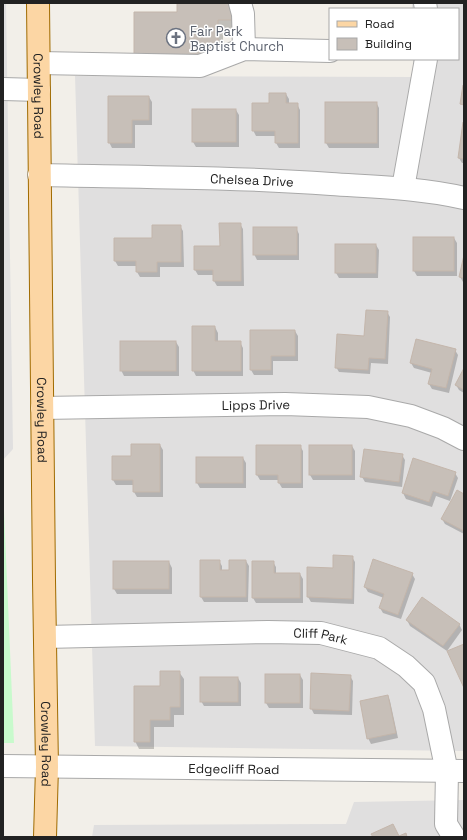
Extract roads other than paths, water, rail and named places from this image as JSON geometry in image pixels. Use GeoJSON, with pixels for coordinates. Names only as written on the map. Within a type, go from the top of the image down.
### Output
{"type":"FeatureCollection","features":[{"type":"Feature","properties":{"kind":"main road","name":"Crowley Road"},"geometry":{"type":"LineString","coordinates":[[38,3],[47,768],[45,837]]}},
{"type":"Feature","properties":{"kind":"street"},"geometry":{"type":"LineString","coordinates":[[240,3],[243,14],[244,49]]}},
{"type":"Feature","properties":{"kind":"street"},"geometry":{"type":"LineString","coordinates":[[38,63],[200,66],[244,49],[329,51]]}},
{"type":"Feature","properties":{"kind":"street"},"geometry":{"type":"LineString","coordinates":[[403,188],[426,60]]}},
{"type":"Feature","properties":{"kind":"street"},"geometry":{"type":"LineString","coordinates":[[3,89],[39,90]]}},
{"type":"Feature","properties":{"kind":"street","name":"Chelsea Drive"},"geometry":{"type":"LineString","coordinates":[[40,175],[278,180],[403,188],[464,198]]}},
{"type":"Feature","properties":{"kind":"street","name":"Lipps Drive"},"geometry":{"type":"LineString","coordinates":[[42,408],[285,404],[368,407],[411,416],[443,428],[464,440]]}},
{"type":"Feature","properties":{"kind":"street","name":"Cliff Park"},"geometry":{"type":"LineString","coordinates":[[45,637],[260,632],[322,633],[379,648],[406,666],[424,683],[456,772],[446,824],[454,837]]}},
{"type":"Feature","properties":{"kind":"street","name":"Edgecliff Road"},"geometry":{"type":"LineString","coordinates":[[3,766],[47,768],[456,772]]}},
{"type":"Feature","properties":{"kind":"place","name":"Fair Park Baptist Church"},"geometry":{"type":"Point","coordinates":[176,38]}}]}
